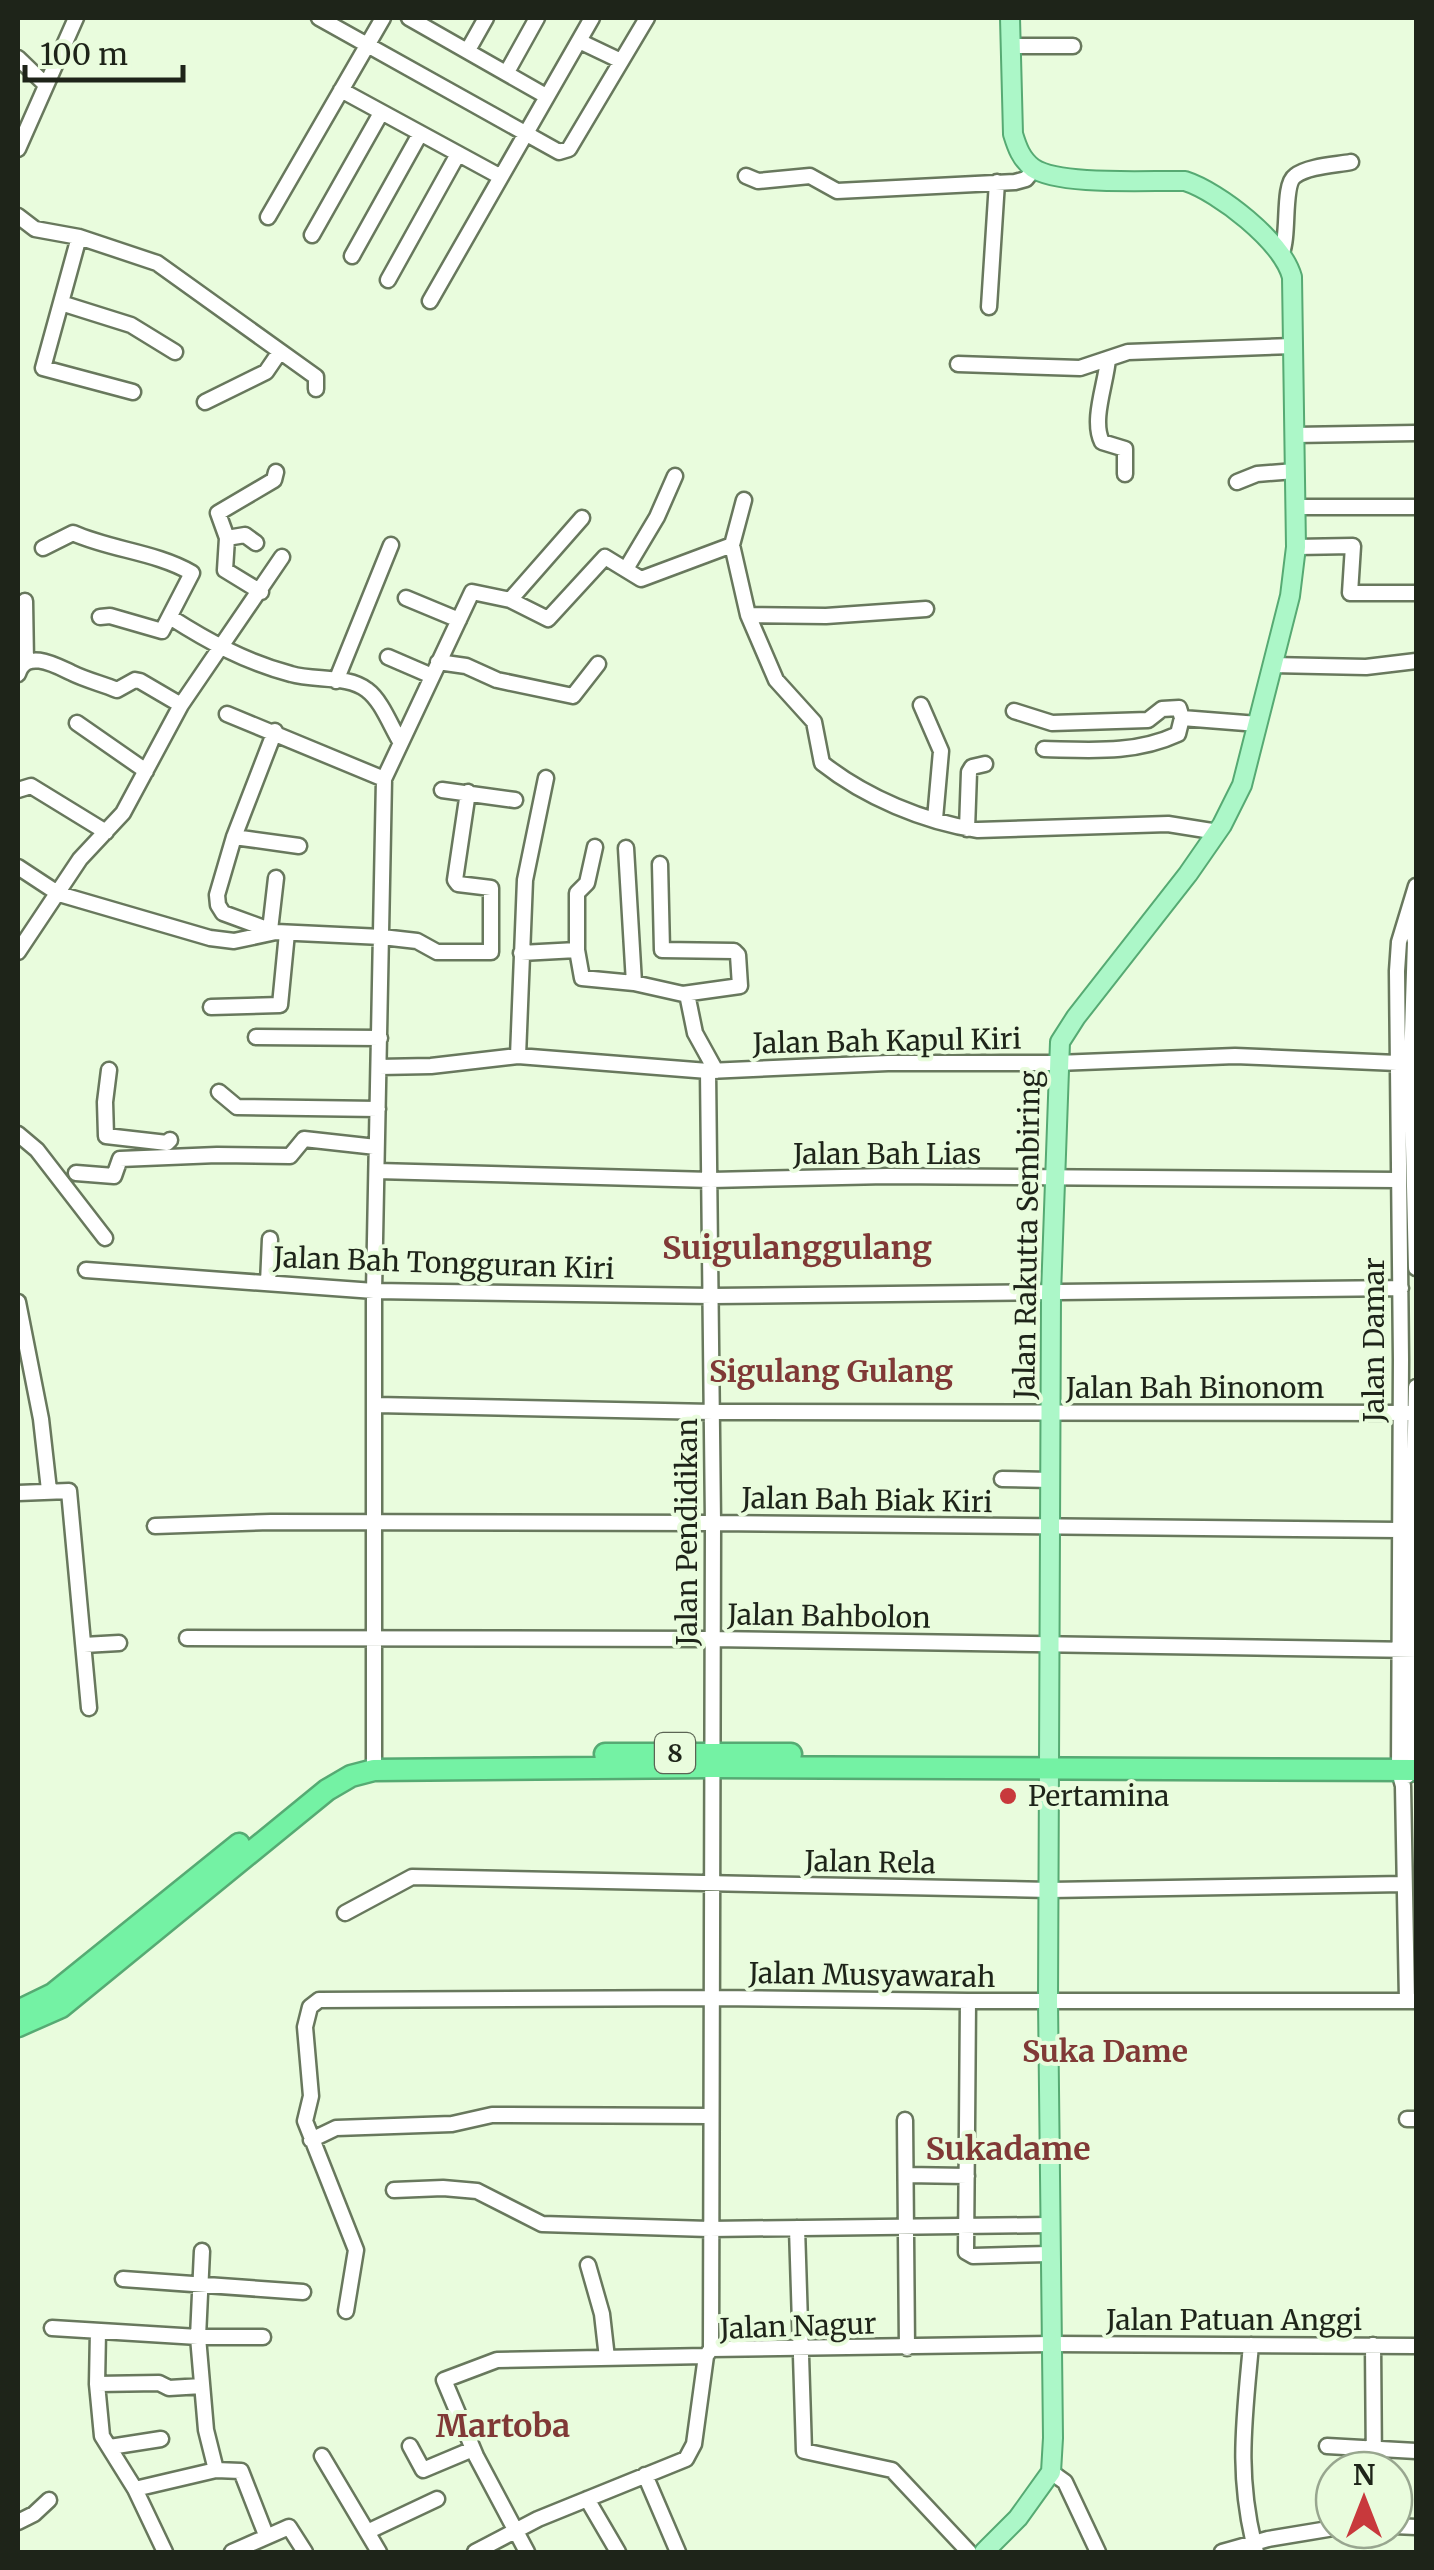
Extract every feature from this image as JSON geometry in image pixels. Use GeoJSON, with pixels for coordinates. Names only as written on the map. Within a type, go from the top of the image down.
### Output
{"type":"FeatureCollection","features":[{"type":"Feature","properties":{"kind":"highway","name":"8"},"geometry":{"type":"LineString","coordinates":[[18,2011],[53,1994],[320,1780],[348,1763],[711,1760],[1408,1768]]}},
{"type":"Feature","properties":{"kind":"highway","name":"8"},"geometry":{"type":"LineString","coordinates":[[18,2026],[61,2006],[327,1790],[373,1764]]}},
{"type":"Feature","properties":{"kind":"main road"},"geometry":{"type":"LineString","coordinates":[[1010,18],[1013,134],[1018,150],[1034,168],[1062,178],[1184,181],[1240,213],[1281,255]]}},
{"type":"Feature","properties":{"kind":"main road","name":"Jalan Rakutta Sembiring"},"geometry":{"type":"LineString","coordinates":[[1051,2472],[1050,1528],[1057,1063],[1060,1042],[1076,1016],[1188,874],[1218,832],[1242,785],[1290,596],[1296,547],[1292,277],[1281,255]]}},
{"type":"Feature","properties":{"kind":"main road"},"geometry":{"type":"LineString","coordinates":[[984,2552],[1018,2518],[1051,2472]]}},
{"type":"Feature","properties":{"kind":"street"},"geometry":{"type":"LineString","coordinates":[[18,149],[76,18]]}},
{"type":"Feature","properties":{"kind":"street"},"geometry":{"type":"LineString","coordinates":[[319,18],[559,152],[569,149],[647,18]]}},
{"type":"Feature","properties":{"kind":"street"},"geometry":{"type":"LineString","coordinates":[[268,217],[383,18]]}},
{"type":"Feature","properties":{"kind":"street"},"geometry":{"type":"LineString","coordinates":[[409,18],[431,23],[546,96]]}},
{"type":"Feature","properties":{"kind":"street"},"geometry":{"type":"LineString","coordinates":[[468,50],[486,18]]}},
{"type":"Feature","properties":{"kind":"street"},"geometry":{"type":"LineString","coordinates":[[507,72],[537,18]]}},
{"type":"Feature","properties":{"kind":"street"},"geometry":{"type":"LineString","coordinates":[[430,301],[592,18]]}},
{"type":"Feature","properties":{"kind":"street"},"geometry":{"type":"LineString","coordinates":[[579,41],[621,61]]}},
{"type":"Feature","properties":{"kind":"street"},"geometry":{"type":"LineString","coordinates":[[1010,46],[1073,46]]}},
{"type":"Feature","properties":{"kind":"street"},"geometry":{"type":"LineString","coordinates":[[18,58],[46,85]]}},
{"type":"Feature","properties":{"kind":"street"},"geometry":{"type":"LineString","coordinates":[[341,90],[500,178]]}},
{"type":"Feature","properties":{"kind":"street"},"geometry":{"type":"LineString","coordinates":[[312,235],[382,112]]}},
{"type":"Feature","properties":{"kind":"street"},"geometry":{"type":"LineString","coordinates":[[352,256],[420,134]]}},
{"type":"Feature","properties":{"kind":"street"},"geometry":{"type":"LineString","coordinates":[[388,280],[458,154]]}},
{"type":"Feature","properties":{"kind":"street"},"geometry":{"type":"LineString","coordinates":[[1281,255],[1287,236],[1288,188],[1292,178],[1301,172],[1351,162]]}},
{"type":"Feature","properties":{"kind":"street"},"geometry":{"type":"LineString","coordinates":[[746,176],[762,181],[777,176],[810,176],[838,192],[1021,181],[1034,168]]}},
{"type":"Feature","properties":{"kind":"street"},"geometry":{"type":"LineString","coordinates":[[989,307],[997,182]]}},
{"type":"Feature","properties":{"kind":"street"},"geometry":{"type":"LineString","coordinates":[[18,216],[35,230],[80,237],[157,263],[316,377],[316,389]]}},
{"type":"Feature","properties":{"kind":"street"},"geometry":{"type":"LineString","coordinates":[[80,237],[43,368],[133,392]]}},
{"type":"Feature","properties":{"kind":"street"},"geometry":{"type":"LineString","coordinates":[[61,303],[131,325],[175,352]]}},
{"type":"Feature","properties":{"kind":"street"},"geometry":{"type":"LineString","coordinates":[[958,364],[1080,368],[1131,352],[1293,346]]}},
{"type":"Feature","properties":{"kind":"street"},"geometry":{"type":"LineString","coordinates":[[204,402],[266,372],[279,353]]}},
{"type":"Feature","properties":{"kind":"street"},"geometry":{"type":"LineString","coordinates":[[1108,359],[1106,389],[1099,402],[1098,436],[1102,442],[1126,449],[1125,474]]}},
{"type":"Feature","properties":{"kind":"street"},"geometry":{"type":"LineString","coordinates":[[1294,435],[1416,433]]}},
{"type":"Feature","properties":{"kind":"street"},"geometry":{"type":"LineString","coordinates":[[1236,482],[1256,474],[1294,470]]}},
{"type":"Feature","properties":{"kind":"street"},"geometry":{"type":"LineString","coordinates":[[261,592],[224,570],[227,538],[218,512],[274,480],[276,472]]}},
{"type":"Feature","properties":{"kind":"street"},"geometry":{"type":"LineString","coordinates":[[626,569],[659,513],[675,476]]}},
{"type":"Feature","properties":{"kind":"street"},"geometry":{"type":"LineString","coordinates":[[744,500],[732,544],[748,615],[776,680],[814,722],[824,766],[898,807],[967,828],[999,832],[1168,824],[1218,832]]}},
{"type":"Feature","properties":{"kind":"street"},"geometry":{"type":"LineString","coordinates":[[1295,507],[1416,507]]}},
{"type":"Feature","properties":{"kind":"street"},"geometry":{"type":"LineString","coordinates":[[510,600],[582,518]]}},
{"type":"Feature","properties":{"kind":"street"},"geometry":{"type":"LineString","coordinates":[[44,548],[71,533],[173,562],[192,573],[158,632],[110,616],[100,617]]}},
{"type":"Feature","properties":{"kind":"street"},"geometry":{"type":"LineString","coordinates":[[92,542],[112,533]]}},
{"type":"Feature","properties":{"kind":"street"},"geometry":{"type":"LineString","coordinates":[[227,538],[245,535],[256,544]]}},
{"type":"Feature","properties":{"kind":"street"},"geometry":{"type":"LineString","coordinates":[[373,1764],[374,1290],[384,779],[474,591],[510,600],[548,619],[603,558],[610,558],[641,580],[732,544]]}},
{"type":"Feature","properties":{"kind":"street"},"geometry":{"type":"LineString","coordinates":[[336,682],[391,546]]}},
{"type":"Feature","properties":{"kind":"street"},"geometry":{"type":"LineString","coordinates":[[1296,547],[1354,546],[1350,593],[1416,593]]}},
{"type":"Feature","properties":{"kind":"street"},"geometry":{"type":"LineString","coordinates":[[18,950],[80,859],[123,813],[181,705],[282,558]]}},
{"type":"Feature","properties":{"kind":"street"},"geometry":{"type":"LineString","coordinates":[[406,598],[459,620]]}},
{"type":"Feature","properties":{"kind":"street"},"geometry":{"type":"LineString","coordinates":[[25,602],[22,668],[52,663],[118,690],[137,680],[181,705]]}},
{"type":"Feature","properties":{"kind":"street"},"geometry":{"type":"LineString","coordinates":[[748,615],[826,616],[926,609]]}},
{"type":"Feature","properties":{"kind":"street"},"geometry":{"type":"LineString","coordinates":[[170,617],[221,649],[270,668],[354,682],[372,694],[401,743]]}},
{"type":"Feature","properties":{"kind":"street"},"geometry":{"type":"LineString","coordinates":[[388,657],[434,669],[466,666],[497,680],[573,696],[598,664]]}},
{"type":"Feature","properties":{"kind":"street"},"geometry":{"type":"LineString","coordinates":[[1272,665],[1366,667],[1415,663]]}},
{"type":"Feature","properties":{"kind":"street"},"geometry":{"type":"LineString","coordinates":[[921,705],[941,751],[935,819]]}},
{"type":"Feature","properties":{"kind":"street"},"geometry":{"type":"LineString","coordinates":[[1014,712],[1046,723],[1148,720],[1160,710],[1178,708],[1182,718],[1178,734],[1148,746],[1110,750],[1044,748]]}},
{"type":"Feature","properties":{"kind":"street"},"geometry":{"type":"LineString","coordinates":[[227,714],[384,779]]}},
{"type":"Feature","properties":{"kind":"street"},"geometry":{"type":"LineString","coordinates":[[1182,718],[1258,724]]}},
{"type":"Feature","properties":{"kind":"street"},"geometry":{"type":"LineString","coordinates":[[77,723],[146,771]]}},
{"type":"Feature","properties":{"kind":"street"},"geometry":{"type":"LineString","coordinates":[[276,732],[234,836],[217,895],[218,906],[224,913],[277,932]]}},
{"type":"Feature","properties":{"kind":"street"},"geometry":{"type":"LineString","coordinates":[[967,828],[969,772],[972,767],[985,764]]}},
{"type":"Feature","properties":{"kind":"street"},"geometry":{"type":"LineString","coordinates":[[518,1056],[526,873],[546,778]]}},
{"type":"Feature","properties":{"kind":"street"},"geometry":{"type":"LineString","coordinates":[[18,790],[31,786],[106,832]]}},
{"type":"Feature","properties":{"kind":"street"},"geometry":{"type":"LineString","coordinates":[[442,790],[516,800]]}},
{"type":"Feature","properties":{"kind":"street"},"geometry":{"type":"LineString","coordinates":[[18,867],[59,894],[210,938],[234,941],[277,932],[382,937],[417,941],[437,952],[491,952],[491,888],[458,884],[455,880],[468,792]]}},
{"type":"Feature","properties":{"kind":"street"},"geometry":{"type":"LineString","coordinates":[[234,836],[299,846]]}},
{"type":"Feature","properties":{"kind":"street"},"geometry":{"type":"LineString","coordinates":[[595,847],[586,883],[576,893],[581,977],[687,994],[740,986],[738,954],[734,951],[662,950],[660,864]]}},
{"type":"Feature","properties":{"kind":"street"},"geometry":{"type":"LineString","coordinates":[[626,848],[634,983]]}},
{"type":"Feature","properties":{"kind":"street"},"geometry":{"type":"LineString","coordinates":[[212,1007],[280,1005],[276,878]]}},
{"type":"Feature","properties":{"kind":"street","name":"Jalan Damar"},"geometry":{"type":"LineString","coordinates":[[1416,886],[1408,911],[1414,1032],[1416,1268]]}},
{"type":"Feature","properties":{"kind":"street","name":"Jalan Damar"},"geometry":{"type":"LineString","coordinates":[[1410,942],[1397,1062],[1397,1180],[1407,1413],[1406,1490],[1414,1554],[1408,1650],[1404,1884],[1412,2001]]}},
{"type":"Feature","properties":{"kind":"street"},"geometry":{"type":"LineString","coordinates":[[521,953],[577,950]]}},
{"type":"Feature","properties":{"kind":"street"},"geometry":{"type":"LineString","coordinates":[[687,994],[695,1033],[712,1071]]}},
{"type":"Feature","properties":{"kind":"street"},"geometry":{"type":"LineString","coordinates":[[256,1038],[380,1038]]}},
{"type":"Feature","properties":{"kind":"street","name":"Jalan Bah Kapul Kiri"},"geometry":{"type":"LineString","coordinates":[[379,1068],[518,1056],[712,1071],[1235,1056],[1397,1062]]}},
{"type":"Feature","properties":{"kind":"street"},"geometry":{"type":"LineString","coordinates":[[109,1070],[108,1138],[167,1144],[170,1140]]}},
{"type":"Feature","properties":{"kind":"street","name":"Jalan Pendidikan"},"geometry":{"type":"LineString","coordinates":[[708,2353],[712,1071]]}},
{"type":"Feature","properties":{"kind":"street"},"geometry":{"type":"LineString","coordinates":[[218,1092],[237,1108],[378,1109]]}},
{"type":"Feature","properties":{"kind":"street"},"geometry":{"type":"LineString","coordinates":[[18,1134],[38,1150],[105,1238]]}},
{"type":"Feature","properties":{"kind":"street"},"geometry":{"type":"LineString","coordinates":[[76,1173],[114,1176],[118,1162],[111,1148],[112,1138]]}},
{"type":"Feature","properties":{"kind":"street"},"geometry":{"type":"LineString","coordinates":[[118,1162],[217,1154],[290,1156],[302,1140],[376,1148]]}},
{"type":"Feature","properties":{"kind":"street","name":"Jalan Bah Lias"},"geometry":{"type":"LineString","coordinates":[[377,1172],[711,1180],[887,1176],[1397,1180]]}},
{"type":"Feature","properties":{"kind":"street"},"geometry":{"type":"LineString","coordinates":[[268,1283],[270,1239]]}},
{"type":"Feature","properties":{"kind":"street","name":"Jalan Bah Tongguran Kiri"},"geometry":{"type":"LineString","coordinates":[[86,1270],[374,1290],[712,1296],[1401,1288]]}},
{"type":"Feature","properties":{"kind":"street"},"geometry":{"type":"LineString","coordinates":[[18,1302],[41,1419],[48,1490]]}},
{"type":"Feature","properties":{"kind":"street","name":"Jalan Damar"},"geometry":{"type":"LineString","coordinates":[[1408,1650],[1398,1530],[1415,1454],[1407,1413],[1416,1387]]}},
{"type":"Feature","properties":{"kind":"street","name":"Jalan Bah Binonom"},"geometry":{"type":"LineString","coordinates":[[376,1405],[712,1412],[1407,1413]]}},
{"type":"Feature","properties":{"kind":"street"},"geometry":{"type":"LineString","coordinates":[[1002,1479],[1051,1480]]}},
{"type":"Feature","properties":{"kind":"street"},"geometry":{"type":"LineString","coordinates":[[18,1493],[69,1491],[90,1708]]}},
{"type":"Feature","properties":{"kind":"street","name":"Jalan Bah Biak Kiri"},"geometry":{"type":"LineString","coordinates":[[155,1526],[271,1522],[713,1523],[1398,1530]]}},
{"type":"Feature","properties":{"kind":"street","name":"Jalan Bahbolon"},"geometry":{"type":"LineString","coordinates":[[187,1638],[711,1639],[1408,1650]]}},
{"type":"Feature","properties":{"kind":"street"},"geometry":{"type":"LineString","coordinates":[[84,1645],[119,1642]]}},
{"type":"Feature","properties":{"kind":"street","name":"Jalan Rela"},"geometry":{"type":"LineString","coordinates":[[345,1912],[412,1877],[1050,1890],[1404,1884]]}},
{"type":"Feature","properties":{"kind":"street","name":"Jalan Musyawarah"},"geometry":{"type":"LineString","coordinates":[[310,2140],[305,2121],[310,2088],[305,2028],[310,2006],[319,2000],[1412,2001]]}},
{"type":"Feature","properties":{"kind":"street"},"geometry":{"type":"LineString","coordinates":[[968,2002],[964,2246],[970,2254],[1049,2254]]}},
{"type":"Feature","properties":{"kind":"street"},"geometry":{"type":"LineString","coordinates":[[346,2311],[356,2250],[310,2140],[336,2128],[452,2124],[486,2115],[710,2116]]}},
{"type":"Feature","properties":{"kind":"street"},"geometry":{"type":"LineString","coordinates":[[904,2120],[907,2348]]}},
{"type":"Feature","properties":{"kind":"street"},"geometry":{"type":"LineString","coordinates":[[906,2175],[967,2176]]}},
{"type":"Feature","properties":{"kind":"street"},"geometry":{"type":"LineString","coordinates":[[394,2190],[477,2191],[542,2224],[709,2228],[1049,2225]]}},
{"type":"Feature","properties":{"kind":"street"},"geometry":{"type":"LineString","coordinates":[[796,2228],[804,2452],[892,2470],[970,2552]]}},
{"type":"Feature","properties":{"kind":"street"},"geometry":{"type":"LineString","coordinates":[[202,2251],[198,2337],[206,2430],[216,2470]]}},
{"type":"Feature","properties":{"kind":"street"},"geometry":{"type":"LineString","coordinates":[[588,2265],[602,2314],[608,2358]]}},
{"type":"Feature","properties":{"kind":"street"},"geometry":{"type":"LineString","coordinates":[[123,2279],[302,2292]]}},
{"type":"Feature","properties":{"kind":"street"},"geometry":{"type":"LineString","coordinates":[[52,2328],[198,2337],[263,2336]]}},
{"type":"Feature","properties":{"kind":"street"},"geometry":{"type":"LineString","coordinates":[[98,2330],[101,2434],[135,2489],[165,2552]]}},
{"type":"Feature","properties":{"kind":"street","name":"Jalan Nagur"},"geometry":{"type":"LineString","coordinates":[[475,2552],[587,2499],[686,2459],[692,2451],[708,2353],[1051,2344]]}},
{"type":"Feature","properties":{"kind":"street","name":"Jalan Patuan Anggi"},"geometry":{"type":"LineString","coordinates":[[1051,2344],[1416,2346]]}},
{"type":"Feature","properties":{"kind":"street"},"geometry":{"type":"LineString","coordinates":[[1252,2345],[1242,2469],[1246,2516],[1255,2548]]}},
{"type":"Feature","properties":{"kind":"street"},"geometry":{"type":"LineString","coordinates":[[1373,2346],[1374,2447]]}},
{"type":"Feature","properties":{"kind":"street"},"geometry":{"type":"LineString","coordinates":[[527,2552],[456,2414],[444,2383],[446,2379],[497,2360],[708,2353]]}},
{"type":"Feature","properties":{"kind":"street"},"geometry":{"type":"LineString","coordinates":[[97,2384],[202,2386]]}},
{"type":"Feature","properties":{"kind":"street"},"geometry":{"type":"LineString","coordinates":[[110,2448],[161,2439]]}},
{"type":"Feature","properties":{"kind":"street"},"geometry":{"type":"LineString","coordinates":[[410,2446],[420,2468],[428,2470],[473,2449]]}},
{"type":"Feature","properties":{"kind":"street"},"geometry":{"type":"LineString","coordinates":[[1328,2446],[1416,2451]]}},
{"type":"Feature","properties":{"kind":"street"},"geometry":{"type":"LineString","coordinates":[[322,2456],[379,2552]]}},
{"type":"Feature","properties":{"kind":"street"},"geometry":{"type":"LineString","coordinates":[[135,2489],[216,2470],[238,2470],[244,2474],[266,2535]]}},
{"type":"Feature","properties":{"kind":"street"},"geometry":{"type":"LineString","coordinates":[[1051,2472],[1065,2482],[1098,2552]]}},
{"type":"Feature","properties":{"kind":"street"},"geometry":{"type":"LineString","coordinates":[[645,2475],[678,2552]]}},
{"type":"Feature","properties":{"kind":"street"},"geometry":{"type":"LineString","coordinates":[[367,2532],[437,2499]]}},
{"type":"Feature","properties":{"kind":"street"},"geometry":{"type":"LineString","coordinates":[[587,2499],[618,2552]]}},
{"type":"Feature","properties":{"kind":"street"},"geometry":{"type":"LineString","coordinates":[[18,2522],[49,2500]]}},
{"type":"Feature","properties":{"kind":"street"},"geometry":{"type":"LineString","coordinates":[[232,2552],[289,2527],[305,2552]]}},
{"type":"Feature","properties":{"kind":"street"},"geometry":{"type":"LineString","coordinates":[[1222,2552],[1314,2533]]}},
{"type":"Feature","properties":{"kind":"place","name":"Pertamina"},"geometry":{"type":"Point","coordinates":[1008,1796]}},
{"type":"Feature","properties":{"kind":"district","name":"Suigulanggulang"},"geometry":{"type":"Point","coordinates":[797,1248]}},
{"type":"Feature","properties":{"kind":"district","name":"Sigulang Gulang"},"geometry":{"type":"Point","coordinates":[831,1371]}},
{"type":"Feature","properties":{"kind":"district","name":"Suka Dame"},"geometry":{"type":"Point","coordinates":[1105,2051]}},
{"type":"Feature","properties":{"kind":"district","name":"Sukadame"},"geometry":{"type":"Point","coordinates":[1008,2149]}},
{"type":"Feature","properties":{"kind":"district","name":"Martoba"},"geometry":{"type":"Point","coordinates":[503,2426]}}]}
